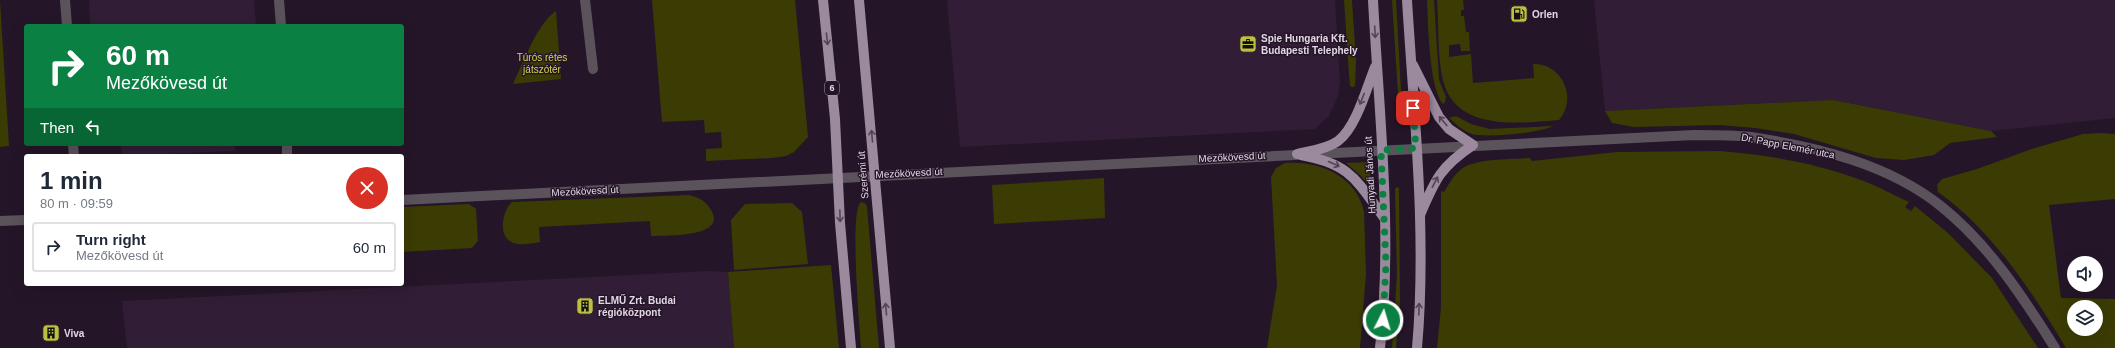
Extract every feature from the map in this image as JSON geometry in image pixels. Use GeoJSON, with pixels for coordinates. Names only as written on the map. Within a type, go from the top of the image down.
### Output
{"type":"FeatureCollection","features":[{"type":"Feature","properties":{"kind":"main road","name":"6"},"geometry":{"type":"LineString","coordinates":[[823,0],[836,119],[840,223],[851,348]]}},
{"type":"Feature","properties":{"kind":"main road","name":"Szerémi út"},"geometry":{"type":"LineString","coordinates":[[860,0],[890,348]]}},
{"type":"Feature","properties":{"kind":"main road","name":"Hunyadi János út"},"geometry":{"type":"LineString","coordinates":[[1373,0],[1385,219],[1384,306],[1380,348]]}},
{"type":"Feature","properties":{"kind":"main road"},"geometry":{"type":"LineString","coordinates":[[1407,0],[1419,217],[1420,290],[1417,348]]}},
{"type":"Feature","properties":{"kind":"main road"},"geometry":{"type":"LineString","coordinates":[[1411,60],[1439,117],[1449,129],[1473,145],[1454,158],[1439,175],[1419,217]]}},
{"type":"Feature","properties":{"kind":"main road"},"geometry":{"type":"LineString","coordinates":[[1297,154],[1320,149],[1338,141],[1348,130],[1376,63]]}},
{"type":"Feature","properties":{"kind":"main road"},"geometry":{"type":"LineString","coordinates":[[1297,154],[1324,159],[1340,166],[1359,184],[1385,219]]}},
{"type":"Feature","properties":{"kind":"street"},"geometry":{"type":"LineString","coordinates":[[65,0],[67,24]]}},
{"type":"Feature","properties":{"kind":"street"},"geometry":{"type":"LineString","coordinates":[[279,0],[281,24]]}},
{"type":"Feature","properties":{"kind":"street"},"geometry":{"type":"LineString","coordinates":[[585,0],[593,69]]}},
{"type":"Feature","properties":{"kind":"street","name":"Dr. Papp Elemér utca"},"geometry":{"type":"LineString","coordinates":[[1416,148],[1694,134],[1750,137],[1815,150],[1856,161],[1902,181],[1941,206],[1967,230],[2007,275],[2055,348]]}},
{"type":"Feature","properties":{"kind":"street","name":"Mezőkövesd út"},"geometry":{"type":"LineString","coordinates":[[404,200],[1416,148]]}},
{"type":"Feature","properties":{"kind":"street"},"geometry":{"type":"LineString","coordinates":[[0,221],[24,220]]}},
{"type":"Feature","properties":{"kind":"shaded area"},"geometry":{"type":"Polygon","coordinates":[[[89,0],[254,0],[256,24],[90,24],[89,0]]]}},
{"type":"Feature","properties":{"kind":"shaded area"},"geometry":{"type":"Polygon","coordinates":[[[947,0],[1335,0],[1340,82],[1338,96],[1329,116],[1315,129],[960,147],[947,0]]]}},
{"type":"Feature","properties":{"kind":"shaded area"},"geometry":{"type":"Polygon","coordinates":[[[1594,0],[2115,0],[2115,118],[1991,131],[1833,100],[1605,111],[1594,0]]]}},
{"type":"Feature","properties":{"kind":"shaded area"},"geometry":{"type":"Polygon","coordinates":[[[121,146],[235,146],[235,151],[167,154],[122,154],[121,146]]]}},
{"type":"Feature","properties":{"kind":"shaded area"},"geometry":{"type":"Polygon","coordinates":[[[708,271],[728,272],[734,348],[127,348],[122,301],[708,271]]]}},
{"type":"Feature","properties":{"kind":"green space"},"geometry":{"type":"Polygon","coordinates":[[[0,0],[9,146],[0,147],[0,0]]]}},
{"type":"Feature","properties":{"kind":"green space"},"geometry":{"type":"Polygon","coordinates":[[[652,0],[795,0],[808,137],[794,152],[786,156],[772,158],[706,161],[706,149],[722,148],[721,132],[705,133],[704,120],[662,122],[652,0]]]}},
{"type":"Feature","properties":{"kind":"green space"},"geometry":{"type":"Polygon","coordinates":[[[1344,0],[1352,0],[1356,61],[1355,86],[1352,87],[1350,86],[1344,0]]]}},
{"type":"Feature","properties":{"kind":"green space"},"geometry":{"type":"Polygon","coordinates":[[[1392,0],[1396,0],[1402,109],[1400,111],[1399,109],[1392,0]]]}},
{"type":"Feature","properties":{"kind":"green space"},"geometry":{"type":"Polygon","coordinates":[[[1427,0],[1434,0],[1439,80],[1446,97],[1443,104],[1438,96],[1432,70],[1427,0]]]}},
{"type":"Feature","properties":{"kind":"green space"},"geometry":{"type":"Polygon","coordinates":[[[1437,0],[1463,0],[1464,10],[1461,10],[1461,16],[1464,16],[1466,32],[1469,32],[1470,51],[1461,51],[1460,44],[1449,45],[1449,57],[1471,54],[1473,83],[1534,78],[1533,64],[1543,65],[1552,69],[1559,75],[1567,92],[1565,111],[1559,120],[1526,122],[1491,121],[1475,116],[1461,109],[1450,97],[1441,71],[1437,0]]]}},
{"type":"Feature","properties":{"kind":"green space","name":"Túrós rétes játszótér"},"geometry":{"type":"Polygon","coordinates":[[[556,11],[561,79],[513,84],[537,34],[543,24],[556,11]]]}},
{"type":"Feature","properties":{"kind":"green space"},"geometry":{"type":"Polygon","coordinates":[[[1833,100],[1991,131],[1997,137],[1950,143],[1934,155],[1904,160],[1876,158],[1794,134],[1755,128],[1720,125],[1634,127],[1612,123],[1605,111],[1833,100]]]}},
{"type":"Feature","properties":{"kind":"green space"},"geometry":{"type":"Polygon","coordinates":[[[1456,116],[1471,124],[1490,129],[1553,126],[1546,129],[1525,133],[1479,135],[1466,131],[1449,118],[1456,116]]]}},
{"type":"Feature","properties":{"kind":"green space"},"geometry":{"type":"Polygon","coordinates":[[[2083,134],[2115,134],[2115,199],[2049,205],[2061,298],[2115,299],[2115,348],[2066,348],[2040,306],[2010,263],[1975,224],[1938,192],[1937,185],[1942,179],[1977,169],[2035,148],[2083,134]]]}},
{"type":"Feature","properties":{"kind":"green space"},"geometry":{"type":"Polygon","coordinates":[[[1720,151],[1774,157],[1809,164],[1867,182],[1909,202],[1905,207],[1911,211],[1915,206],[1948,233],[1992,278],[2038,348],[1437,348],[1441,308],[1441,191],[1444,192],[1454,176],[1460,170],[1478,162],[1496,160],[1530,158],[1532,161],[1617,152],[1720,151]]]}},
{"type":"Feature","properties":{"kind":"green space"},"geometry":{"type":"Polygon","coordinates":[[[1369,162],[1370,187],[1360,175],[1346,163],[1369,162]]]}},
{"type":"Feature","properties":{"kind":"green space"},"geometry":{"type":"Polygon","coordinates":[[[1285,163],[1310,164],[1334,173],[1345,180],[1360,199],[1364,212],[1366,274],[1360,348],[1267,348],[1277,285],[1271,177],[1276,168],[1285,163]]]}},
{"type":"Feature","properties":{"kind":"green space"},"geometry":{"type":"Polygon","coordinates":[[[1104,178],[1105,218],[994,224],[992,185],[1104,178]]]}},
{"type":"Feature","properties":{"kind":"green space"},"geometry":{"type":"Polygon","coordinates":[[[1397,187],[1399,188],[1400,303],[1396,348],[1392,348],[1397,275],[1395,189],[1397,187]]]}},
{"type":"Feature","properties":{"kind":"green space"},"geometry":{"type":"Polygon","coordinates":[[[688,195],[701,200],[711,210],[714,219],[711,226],[693,233],[681,235],[651,236],[650,221],[539,227],[540,242],[523,244],[517,244],[509,240],[505,236],[503,230],[504,218],[512,202],[688,195]]]}},
{"type":"Feature","properties":{"kind":"green space"},"geometry":{"type":"Polygon","coordinates":[[[861,202],[865,203],[867,207],[879,348],[861,348],[855,247],[858,210],[861,202]]]}},
{"type":"Feature","properties":{"kind":"green space"},"geometry":{"type":"Polygon","coordinates":[[[792,203],[802,212],[808,264],[734,270],[731,220],[745,204],[792,203]]]}},
{"type":"Feature","properties":{"kind":"green space"},"geometry":{"type":"Polygon","coordinates":[[[469,204],[476,209],[478,241],[472,248],[404,252],[404,207],[469,204]]]}},
{"type":"Feature","properties":{"kind":"green space"},"geometry":{"type":"Polygon","coordinates":[[[831,265],[839,348],[734,348],[728,272],[831,265]]]}},
{"type":"Feature","properties":{"kind":"place","name":"Orlen"},"geometry":{"type":"Point","coordinates":[1519,14]}},
{"type":"Feature","properties":{"kind":"place","name":"Spie Hungaria Kft. Budapesti Telephely"},"geometry":{"type":"Point","coordinates":[1248,44]}},
{"type":"Feature","properties":{"kind":"place","name":"ELMŰ Zrt. Budai régióközpont"},"geometry":{"type":"Point","coordinates":[585,306]}},
{"type":"Feature","properties":{"kind":"place","name":"Viva"},"geometry":{"type":"Point","coordinates":[51,333]}},
{"type":"Feature","properties":{"kind":"route"},"geometry":{"type":"LineString","coordinates":[[1383,320],[1386,264],[1381,150],[1416,148],[1413,108]]}}]}
